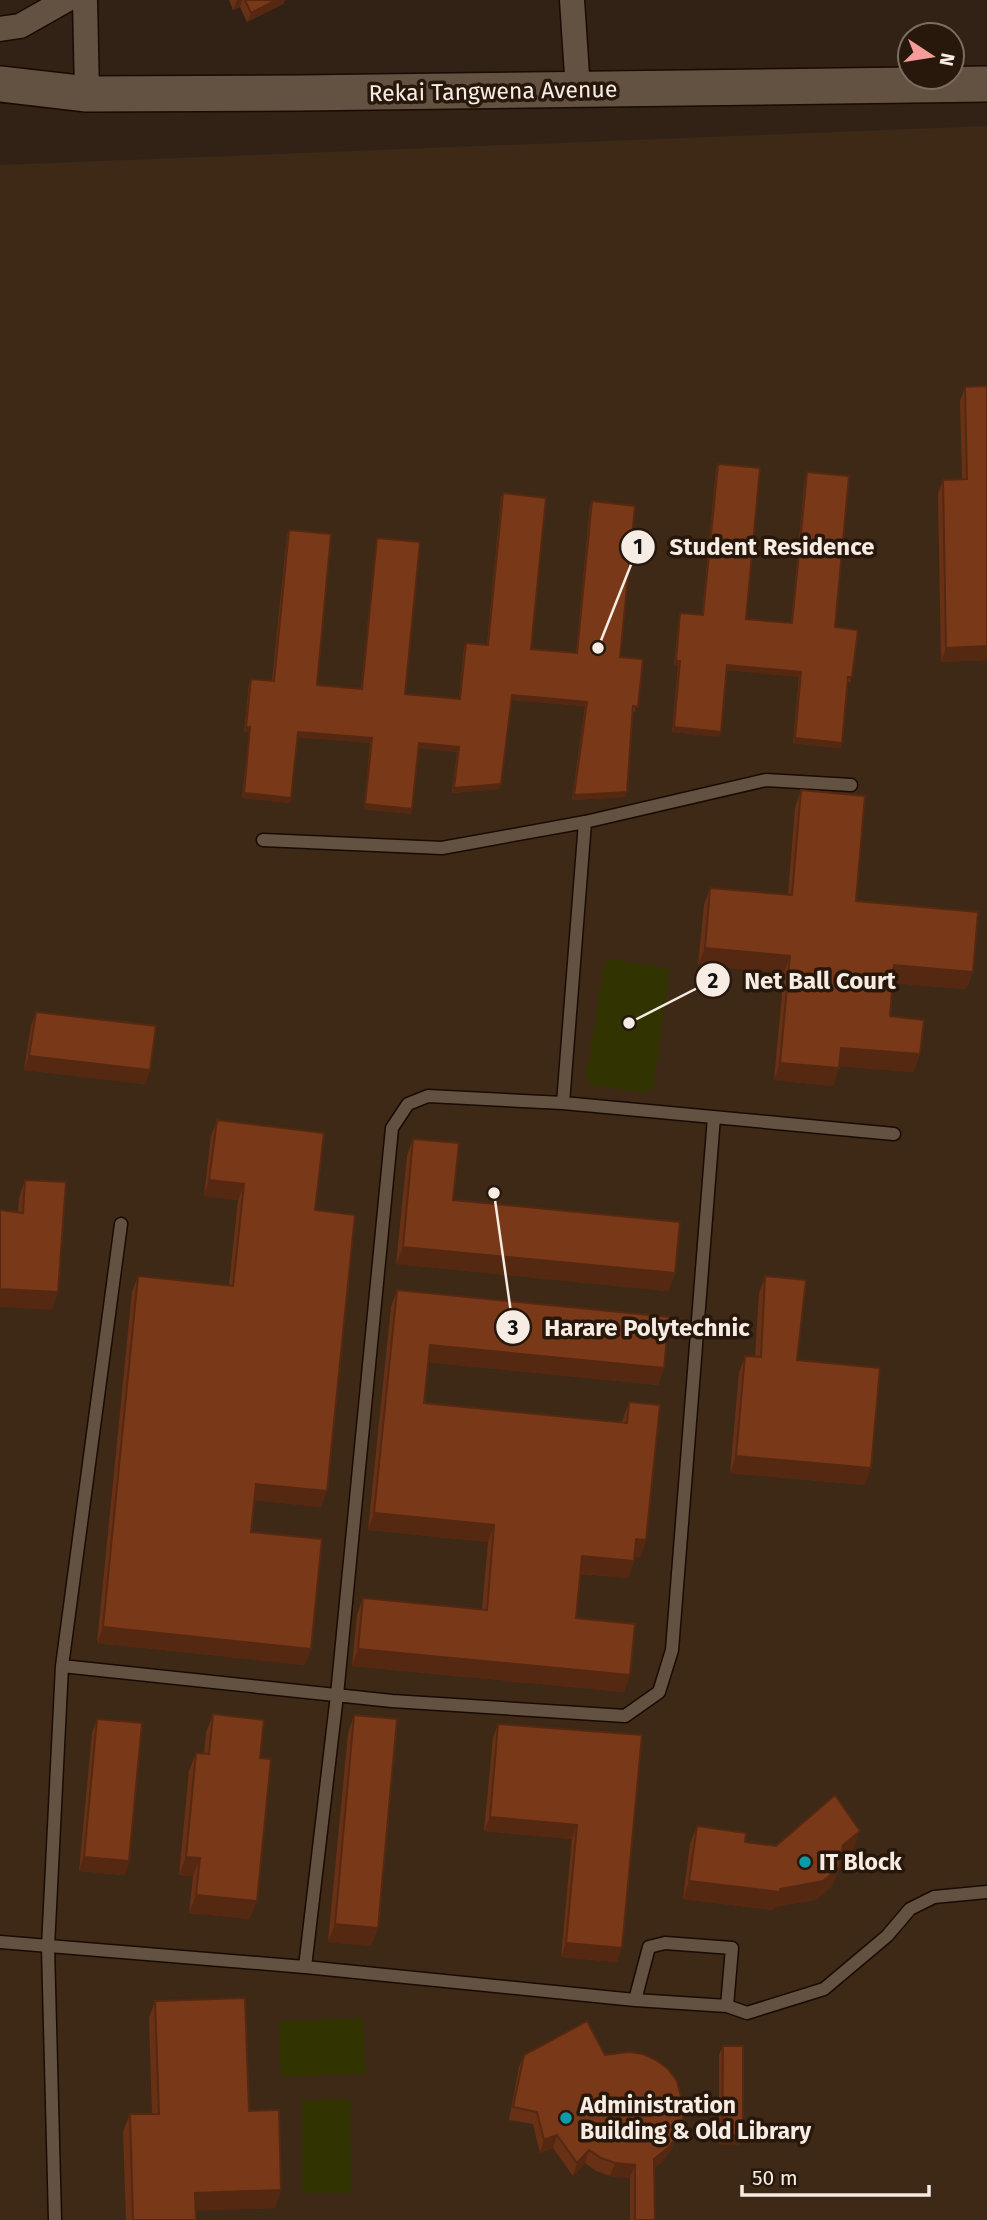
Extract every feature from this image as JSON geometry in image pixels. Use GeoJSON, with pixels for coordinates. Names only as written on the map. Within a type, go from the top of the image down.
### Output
{"type":"FeatureCollection","features":[{"type":"Feature","properties":{"kind":"main road","name":"Rekai Tangwena Avenue"},"geometry":{"type":"LineString","coordinates":[[0,84],[87,94],[987,84]]}},
{"type":"Feature","properties":{"kind":"street"},"geometry":{"type":"LineString","coordinates":[[0,29],[20,26],[66,0]]}},
{"type":"Feature","properties":{"kind":"street"},"geometry":{"type":"LineString","coordinates":[[85,0],[87,94]]}},
{"type":"Feature","properties":{"kind":"street"},"geometry":{"type":"LineString","coordinates":[[572,0],[578,90]]}},
{"type":"Feature","properties":{"kind":"lane"},"geometry":{"type":"LineString","coordinates":[[263,840],[442,848],[585,822],[766,780],[851,785]]}},
{"type":"Feature","properties":{"kind":"lane"},"geometry":{"type":"LineString","coordinates":[[563,1103],[585,822]]}},
{"type":"Feature","properties":{"kind":"lane"},"geometry":{"type":"LineString","coordinates":[[305,1967],[337,1695],[392,1128],[408,1104],[428,1096],[563,1103],[894,1134]]}},
{"type":"Feature","properties":{"kind":"lane"},"geometry":{"type":"LineString","coordinates":[[62,1666],[391,1701],[625,1716],[659,1692],[673,1650],[714,1117]]}},
{"type":"Feature","properties":{"kind":"lane"},"geometry":{"type":"LineString","coordinates":[[55,2220],[48,1947],[62,1666],[121,1224]]}},
{"type":"Feature","properties":{"kind":"lane"},"geometry":{"type":"LineString","coordinates":[[0,1942],[727,2006],[747,2013],[824,1989],[887,1936],[910,1909],[934,1897],[987,1892]]}},
{"type":"Feature","properties":{"kind":"lane"},"geometry":{"type":"LineString","coordinates":[[635,2000],[649,1947],[665,1943],[732,1948],[727,2006]]}},
{"type":"Feature","properties":{"kind":"shaded area"},"geometry":{"type":"Polygon","coordinates":[[[987,126],[987,2220],[0,2220],[0,165],[987,126]]]}},
{"type":"Feature","properties":{"kind":"shaded area"},"geometry":{"type":"Polygon","coordinates":[[[608,958],[670,969],[653,1089],[645,1093],[591,1085],[586,1078],[604,966],[608,958]]]}},
{"type":"Feature","properties":{"kind":"shaded area"},"geometry":{"type":"Polygon","coordinates":[[[364,2018],[365,2074],[281,2077],[279,2021],[364,2018]]]}},
{"type":"Feature","properties":{"kind":"shaded area"},"geometry":{"type":"Polygon","coordinates":[[[350,2099],[351,2193],[302,2193],[302,2100],[350,2099]]]}},
{"type":"Feature","properties":{"kind":"building"},"geometry":{"type":"Polygon","coordinates":[[[245,0],[276,0],[251,13],[245,0]]]}},
{"type":"Feature","properties":{"kind":"building"},"geometry":{"type":"Polygon","coordinates":[[[987,386],[987,646],[946,648],[943,480],[967,479],[965,387],[987,386]]]}},
{"type":"Feature","properties":{"kind":"building"},"geometry":{"type":"Polygon","coordinates":[[[718,464],[760,468],[746,619],[792,623],[807,472],[849,476],[835,627],[858,630],[852,677],[848,677],[842,743],[795,738],[801,672],[727,665],[721,732],[674,727],[680,661],[676,661],[680,613],[703,615],[718,464]]]}},
{"type":"Feature","properties":{"kind":"building"},"geometry":{"type":"Polygon","coordinates":[[[503,493],[546,498],[531,649],[577,653],[592,501],[635,506],[620,657],[643,659],[638,707],[633,706],[627,792],[574,795],[587,702],[512,695],[501,784],[454,788],[459,747],[419,743],[412,809],[365,804],[372,738],[298,732],[291,798],[244,793],[251,679],[274,681],[289,530],[331,534],[317,685],[362,689],[377,538],[420,542],[405,694],[460,699],[466,643],[488,645],[503,493]]]}},
{"type":"Feature","properties":{"kind":"building"},"geometry":{"type":"Polygon","coordinates":[[[801,790],[865,796],[856,901],[978,912],[973,972],[894,965],[890,1016],[924,1020],[920,1054],[841,1048],[839,1068],[780,1063],[790,956],[705,948],[710,888],[792,895],[801,790]]]}},
{"type":"Feature","properties":{"kind":"building"},"geometry":{"type":"Polygon","coordinates":[[[36,1012],[156,1026],[150,1070],[29,1056],[36,1012]]]}},
{"type":"Feature","properties":{"kind":"building"},"geometry":{"type":"Polygon","coordinates":[[[217,1120],[324,1133],[315,1210],[355,1215],[327,1491],[256,1484],[251,1532],[322,1539],[311,1649],[103,1627],[138,1276],[233,1286],[244,1184],[209,1180],[217,1120]]]}},
{"type":"Feature","properties":{"kind":"building"},"geometry":{"type":"Polygon","coordinates":[[[413,1139],[459,1143],[453,1200],[680,1222],[675,1273],[403,1247],[413,1139]]]}},
{"type":"Feature","properties":{"kind":"building"},"geometry":{"type":"Polygon","coordinates":[[[25,1180],[66,1182],[58,1292],[0,1289],[0,1210],[23,1213],[25,1180]]]}},
{"type":"Feature","properties":{"kind":"building"},"geometry":{"type":"Polygon","coordinates":[[[765,1276],[806,1280],[797,1360],[880,1368],[871,1468],[736,1456],[745,1356],[761,1357],[765,1276]]]}},
{"type":"Feature","properties":{"kind":"building"},"geometry":{"type":"Polygon","coordinates":[[[397,1290],[669,1317],[664,1368],[430,1345],[424,1403],[627,1423],[629,1402],[660,1405],[646,1540],[636,1539],[634,1561],[582,1556],[576,1618],[635,1624],[630,1675],[358,1649],[363,1598],[487,1610],[494,1525],[374,1513],[397,1290]]]}},
{"type":"Feature","properties":{"kind":"building"},"geometry":{"type":"Polygon","coordinates":[[[213,1714],[264,1720],[260,1758],[271,1759],[257,1901],[196,1895],[200,1858],[186,1857],[196,1753],[209,1754],[213,1714]]]}},
{"type":"Feature","properties":{"kind":"building"},"geometry":{"type":"Polygon","coordinates":[[[354,1715],[397,1719],[378,1928],[335,1924],[354,1715]]]}},
{"type":"Feature","properties":{"kind":"building"},"geometry":{"type":"Polygon","coordinates":[[[97,1719],[142,1723],[129,1861],[84,1857],[97,1719]]]}},
{"type":"Feature","properties":{"kind":"building"},"geometry":{"type":"Polygon","coordinates":[[[498,1724],[642,1735],[622,1948],[566,1943],[577,1825],[490,1817],[498,1724]]]}},
{"type":"Feature","properties":{"kind":"building","name":"IT Block"},"geometry":{"type":"Polygon","coordinates":[[[835,1795],[860,1831],[843,1845],[839,1868],[823,1881],[780,1889],[780,1892],[689,1881],[697,1826],[746,1833],[745,1842],[776,1846],[835,1795]]]}},
{"type":"Feature","properties":{"kind":"building"},"geometry":{"type":"Polygon","coordinates":[[[245,1998],[249,2111],[279,2110],[281,2190],[195,2193],[196,2220],[133,2220],[130,2114],[159,2114],[155,2001],[245,1998]]]}},
{"type":"Feature","properties":{"kind":"building"},"geometry":{"type":"Polygon","coordinates":[[[587,2021],[605,2055],[629,2052],[643,2054],[668,2069],[677,2081],[684,2108],[682,2123],[668,2148],[654,2159],[655,2220],[635,2220],[635,2165],[615,2163],[589,2150],[577,2163],[557,2135],[544,2140],[537,2112],[513,2107],[524,2055],[587,2021]]]}},
{"type":"Feature","properties":{"kind":"building"},"geometry":{"type":"Polygon","coordinates":[[[723,2046],[743,2046],[743,2135],[722,2135],[723,2046]]]}},
{"type":"Feature","properties":{"kind":"place","name":"Student Residence"},"geometry":{"type":"Point","coordinates":[598,648]}},
{"type":"Feature","properties":{"kind":"place","name":"Net Ball Court"},"geometry":{"type":"Point","coordinates":[629,1023]}},
{"type":"Feature","properties":{"kind":"place","name":"Harare Polytechnic"},"geometry":{"type":"Point","coordinates":[494,1193]}},
{"type":"Feature","properties":{"kind":"place","name":"IT Block"},"geometry":{"type":"Point","coordinates":[805,1862]}},
{"type":"Feature","properties":{"kind":"place","name":"Administration Building & Old Library"},"geometry":{"type":"Point","coordinates":[566,2118]}}]}
